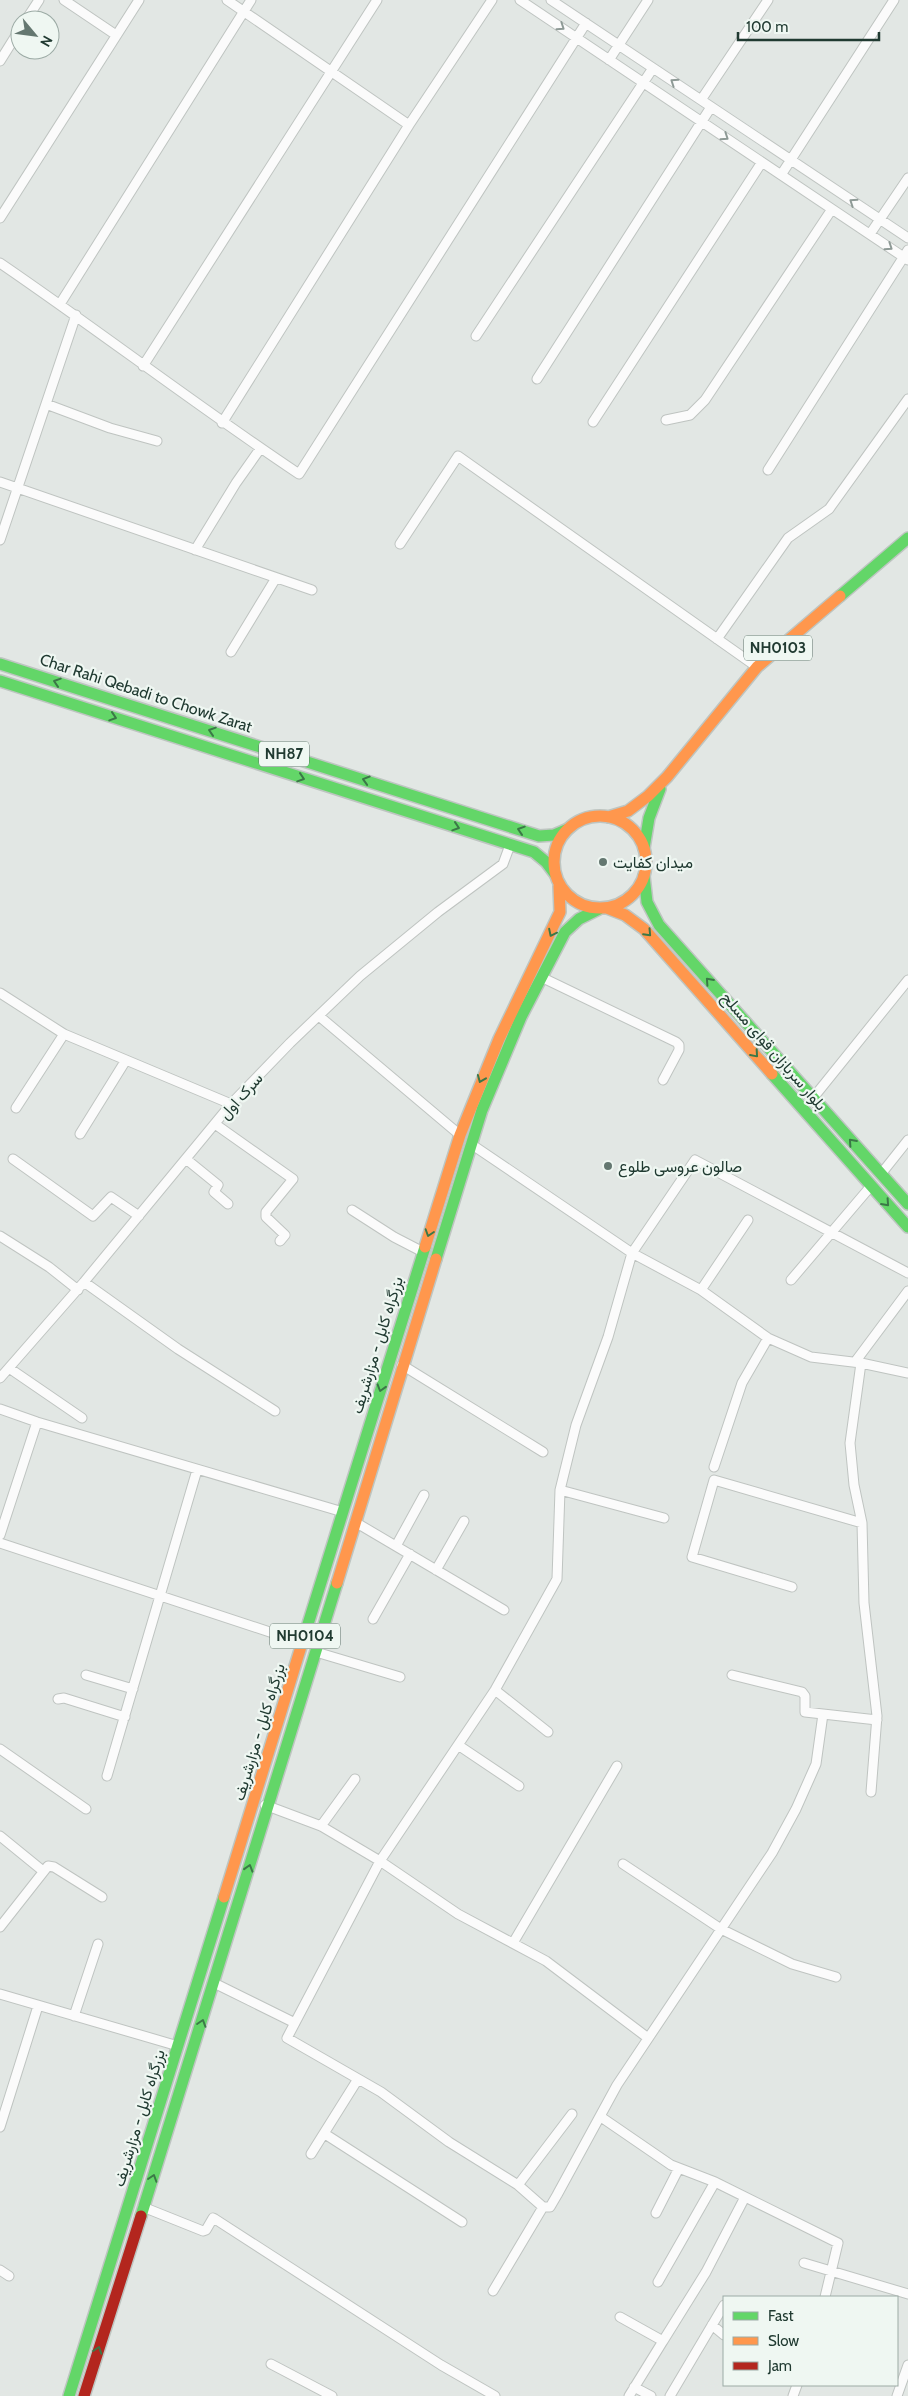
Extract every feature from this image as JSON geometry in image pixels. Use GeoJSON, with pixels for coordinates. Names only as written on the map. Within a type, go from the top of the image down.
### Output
{"type":"FeatureCollection","features":[{"type":"Feature","properties":{"kind":"main road","name":"NH0103"},"geometry":{"type":"LineString","coordinates":[[608,817],[628,810],[648,796],[667,777],[757,667],[908,538]]}},
{"type":"Feature","properties":{"kind":"main road","name":"Char Rahi Qebadi to Chowk Zarat"},"geometry":{"type":"LineString","coordinates":[[0,664],[539,836],[554,835],[568,829]]}},
{"type":"Feature","properties":{"kind":"main road","name":"Char Rahi Qebadi to Chowk Zarat"},"geometry":{"type":"LineString","coordinates":[[0,681],[534,852],[546,862],[555,874]]}},
{"type":"Feature","properties":{"kind":"main road","name":"NH0103"},"geometry":{"type":"LineString","coordinates":[[644,848],[646,822],[651,807],[667,777]]}},
{"type":"Feature","properties":{"kind":"main road"},"geometry":{"type":"LineString","coordinates":[[608,817],[630,828],[644,848],[646,862],[644,876],[638,888],[630,897],[619,904],[603,908],[584,906],[570,898],[560,886],[555,874],[555,850],[568,829],[587,818],[608,817]]}},
{"type":"Feature","properties":{"kind":"main road","name":"بلوار سربازان قوای مسلح"},"geometry":{"type":"LineString","coordinates":[[644,876],[644,895],[648,910],[659,925],[908,1204]]}},
{"type":"Feature","properties":{"kind":"main road","name":"بزرگراه کابل - مزارشریف"},"geometry":{"type":"LineString","coordinates":[[69,2396],[460,1135],[498,1039],[555,925],[560,912],[560,886]]}},
{"type":"Feature","properties":{"kind":"main road","name":"بلوار سربازان قوای مسلح"},"geometry":{"type":"LineString","coordinates":[[603,908],[624,912],[643,928],[908,1227]]}},
{"type":"Feature","properties":{"kind":"main road","name":"بزرگراه کابل - مزارشریف"},"geometry":{"type":"LineString","coordinates":[[84,2396],[214,1984],[471,1144],[495,1078],[541,977],[572,924],[584,915],[603,908]]}},
{"type":"Feature","properties":{"kind":"street"},"geometry":{"type":"LineString","coordinates":[[64,0],[116,35]]}},
{"type":"Feature","properties":{"kind":"street"},"geometry":{"type":"LineString","coordinates":[[0,218],[139,0]]}},
{"type":"Feature","properties":{"kind":"street"},"geometry":{"type":"LineString","coordinates":[[227,0],[409,125]]}},
{"type":"Feature","properties":{"kind":"street"},"geometry":{"type":"LineString","coordinates":[[60,304],[251,0]]}},
{"type":"Feature","properties":{"kind":"street"},"geometry":{"type":"LineString","coordinates":[[143,366],[377,0]]}},
{"type":"Feature","properties":{"kind":"street"},"geometry":{"type":"LineString","coordinates":[[222,423],[409,125],[492,0]]}},
{"type":"Feature","properties":{"kind":"street"},"geometry":{"type":"LineString","coordinates":[[552,0],[908,238]]}},
{"type":"Feature","properties":{"kind":"street"},"geometry":{"type":"LineString","coordinates":[[609,60],[648,0]]}},
{"type":"Feature","properties":{"kind":"street"},"geometry":{"type":"LineString","coordinates":[[701,100],[768,0]]}},
{"type":"Feature","properties":{"kind":"street"},"geometry":{"type":"LineString","coordinates":[[781,175],[894,0]]}},
{"type":"Feature","properties":{"kind":"street"},"geometry":{"type":"LineString","coordinates":[[524,1],[576,38],[832,209],[907,256],[768,470]]}},
{"type":"Feature","properties":{"kind":"street"},"geometry":{"type":"LineString","coordinates":[[0,263],[76,315],[222,423],[299,474],[586,23]]}},
{"type":"Feature","properties":{"kind":"street"},"geometry":{"type":"LineString","coordinates":[[0,61],[10,46]]}},
{"type":"Feature","properties":{"kind":"street"},"geometry":{"type":"LineString","coordinates":[[476,336],[653,68]]}},
{"type":"Feature","properties":{"kind":"street"},"geometry":{"type":"LineString","coordinates":[[537,380],[711,107]]}},
{"type":"Feature","properties":{"kind":"street"},"geometry":{"type":"LineString","coordinates":[[593,422],[762,162]]}},
{"type":"Feature","properties":{"kind":"street"},"geometry":{"type":"LineString","coordinates":[[870,234],[908,178]]}},
{"type":"Feature","properties":{"kind":"street"},"geometry":{"type":"LineString","coordinates":[[666,420],[690,415],[705,400],[832,209]]}},
{"type":"Feature","properties":{"kind":"street"},"geometry":{"type":"LineString","coordinates":[[0,540],[76,315]]}},
{"type":"Feature","properties":{"kind":"street"},"geometry":{"type":"LineString","coordinates":[[717,639],[788,538],[829,508],[908,399]]}},
{"type":"Feature","properties":{"kind":"street"},"geometry":{"type":"LineString","coordinates":[[46,404],[110,428],[157,441]]}},
{"type":"Feature","properties":{"kind":"street"},"geometry":{"type":"LineString","coordinates":[[195,550],[260,448]]}},
{"type":"Feature","properties":{"kind":"street"},"geometry":{"type":"LineString","coordinates":[[400,544],[458,456],[757,667]]}},
{"type":"Feature","properties":{"kind":"street"},"geometry":{"type":"LineString","coordinates":[[0,482],[312,590]]}},
{"type":"Feature","properties":{"kind":"street"},"geometry":{"type":"LineString","coordinates":[[231,652],[276,578]]}},
{"type":"Feature","properties":{"kind":"street","name":"سرک اول"},"geometry":{"type":"LineString","coordinates":[[0,1378],[81,1286],[231,1104],[360,976],[430,917],[503,864],[510,845]]}},
{"type":"Feature","properties":{"kind":"street"},"geometry":{"type":"LineString","coordinates":[[541,977],[676,1042],[679,1045],[679,1050],[664,1080]]}},
{"type":"Feature","properties":{"kind":"street"},"geometry":{"type":"LineString","coordinates":[[813,1098],[908,980]]}},
{"type":"Feature","properties":{"kind":"street"},"geometry":{"type":"LineString","coordinates":[[0,993],[64,1034],[231,1104]]}},
{"type":"Feature","properties":{"kind":"street"},"geometry":{"type":"LineString","coordinates":[[319,1016],[460,1135]]}},
{"type":"Feature","properties":{"kind":"street"},"geometry":{"type":"LineString","coordinates":[[16,1108],[64,1034]]}},
{"type":"Feature","properties":{"kind":"street"},"geometry":{"type":"LineString","coordinates":[[80,1134],[126,1060]]}},
{"type":"Feature","properties":{"kind":"street"},"geometry":{"type":"LineString","coordinates":[[215,1124],[293,1179],[266,1212],[266,1218],[285,1235],[280,1241]]}},
{"type":"Feature","properties":{"kind":"street"},"geometry":{"type":"LineString","coordinates":[[881,1174],[908,1140]]}},
{"type":"Feature","properties":{"kind":"street"},"geometry":{"type":"LineString","coordinates":[[471,1144],[632,1253],[702,1290],[768,1338],[811,1357],[858,1363],[908,1373]]}},
{"type":"Feature","properties":{"kind":"street"},"geometry":{"type":"LineString","coordinates":[[12,1159],[92,1216],[111,1197],[139,1216]]}},
{"type":"Feature","properties":{"kind":"street"},"geometry":{"type":"LineString","coordinates":[[186,1159],[218,1185],[214,1192],[228,1204]]}},
{"type":"Feature","properties":{"kind":"street"},"geometry":{"type":"LineString","coordinates":[[823,1714],[816,1764],[809,1785],[772,1853],[617,2085],[550,2207],[542,2206],[518,2185],[358,2079],[287,2038],[380,1861],[496,1690],[557,1578],[560,1490],[576,1425],[608,1337],[632,1253],[695,1160],[908,1272]]}},
{"type":"Feature","properties":{"kind":"street"},"geometry":{"type":"LineString","coordinates":[[791,1280],[833,1233],[871,1186]]}},
{"type":"Feature","properties":{"kind":"street"},"geometry":{"type":"LineString","coordinates":[[352,1210],[394,1237],[423,1252]]}},
{"type":"Feature","properties":{"kind":"street"},"geometry":{"type":"LineString","coordinates":[[702,1290],[748,1220]]}},
{"type":"Feature","properties":{"kind":"street"},"geometry":{"type":"LineString","coordinates":[[0,1236],[275,1411]]}},
{"type":"Feature","properties":{"kind":"street"},"geometry":{"type":"LineString","coordinates":[[871,1792],[877,1720],[864,1603],[862,1522],[854,1485],[850,1443],[858,1363],[908,1291]]}},
{"type":"Feature","properties":{"kind":"street"},"geometry":{"type":"LineString","coordinates":[[714,1467],[742,1383],[768,1338]]}},
{"type":"Feature","properties":{"kind":"street"},"geometry":{"type":"LineString","coordinates":[[402,1365],[543,1452]]}},
{"type":"Feature","properties":{"kind":"street"},"geometry":{"type":"LineString","coordinates":[[9,1368],[82,1418]]}},
{"type":"Feature","properties":{"kind":"street"},"geometry":{"type":"LineString","coordinates":[[0,1409],[37,1422],[343,1512]]}},
{"type":"Feature","properties":{"kind":"street"},"geometry":{"type":"LineString","coordinates":[[0,1535],[37,1422]]}},
{"type":"Feature","properties":{"kind":"street"},"geometry":{"type":"LineString","coordinates":[[107,1776],[197,1470]]}},
{"type":"Feature","properties":{"kind":"street"},"geometry":{"type":"LineString","coordinates":[[792,1588],[692,1557],[714,1480],[862,1522]]}},
{"type":"Feature","properties":{"kind":"street"},"geometry":{"type":"LineString","coordinates":[[560,1490],[664,1518]]}},
{"type":"Feature","properties":{"kind":"street"},"geometry":{"type":"LineString","coordinates":[[396,1546],[424,1495]]}},
{"type":"Feature","properties":{"kind":"street"},"geometry":{"type":"LineString","coordinates":[[436,1570],[464,1521]]}},
{"type":"Feature","properties":{"kind":"street"},"geometry":{"type":"LineString","coordinates":[[355,1522],[504,1610]]}},
{"type":"Feature","properties":{"kind":"street"},"geometry":{"type":"LineString","coordinates":[[0,1543],[303,1643]]}},
{"type":"Feature","properties":{"kind":"street"},"geometry":{"type":"LineString","coordinates":[[373,1619],[410,1554]]}},
{"type":"Feature","properties":{"kind":"street"},"geometry":{"type":"LineString","coordinates":[[316,1652],[400,1677]]}},
{"type":"Feature","properties":{"kind":"street"},"geometry":{"type":"LineString","coordinates":[[86,1675],[133,1689]]}},
{"type":"Feature","properties":{"kind":"street"},"geometry":{"type":"LineString","coordinates":[[732,1675],[802,1692],[805,1696],[805,1712],[877,1720]]}},
{"type":"Feature","properties":{"kind":"street"},"geometry":{"type":"LineString","coordinates":[[496,1690],[548,1732]]}},
{"type":"Feature","properties":{"kind":"street"},"geometry":{"type":"LineString","coordinates":[[58,1699],[64,1698],[125,1717]]}},
{"type":"Feature","properties":{"kind":"street"},"geometry":{"type":"LineString","coordinates":[[458,1746],[519,1786]]}},
{"type":"Feature","properties":{"kind":"street"},"geometry":{"type":"LineString","coordinates":[[0,1749],[86,1809]]}},
{"type":"Feature","properties":{"kind":"street"},"geometry":{"type":"LineString","coordinates":[[512,1943],[617,1766]]}},
{"type":"Feature","properties":{"kind":"street"},"geometry":{"type":"LineString","coordinates":[[321,1826],[355,1779]]}},
{"type":"Feature","properties":{"kind":"street"},"geometry":{"type":"LineString","coordinates":[[254,1801],[321,1826],[380,1861],[458,1914],[546,1961],[648,2038]]}},
{"type":"Feature","properties":{"kind":"street"},"geometry":{"type":"LineString","coordinates":[[0,1836],[43,1871]]}},
{"type":"Feature","properties":{"kind":"street"},"geometry":{"type":"LineString","coordinates":[[623,1864],[721,1929],[792,1964],[836,1977]]}},
{"type":"Feature","properties":{"kind":"street"},"geometry":{"type":"LineString","coordinates":[[0,1927],[48,1866],[54,1867],[102,1897]]}},
{"type":"Feature","properties":{"kind":"street"},"geometry":{"type":"LineString","coordinates":[[74,2016],[98,1944]]}},
{"type":"Feature","properties":{"kind":"street"},"geometry":{"type":"LineString","coordinates":[[214,1984],[295,2023]]}},
{"type":"Feature","properties":{"kind":"street"},"geometry":{"type":"LineString","coordinates":[[0,1994],[178,2046]]}},
{"type":"Feature","properties":{"kind":"street"},"geometry":{"type":"LineString","coordinates":[[0,2127],[38,2006]]}},
{"type":"Feature","properties":{"kind":"street"},"geometry":{"type":"LineString","coordinates":[[311,2154],[358,2079]]}},
{"type":"Feature","properties":{"kind":"street"},"geometry":{"type":"LineString","coordinates":[[518,2185],[572,2114]]}},
{"type":"Feature","properties":{"kind":"street"},"geometry":{"type":"LineString","coordinates":[[601,2117],[671,2165],[714,2182],[838,2243],[833,2272],[825,2296]]}},
{"type":"Feature","properties":{"kind":"street"},"geometry":{"type":"LineString","coordinates":[[325,2134],[462,2222]]}},
{"type":"Feature","properties":{"kind":"street"},"geometry":{"type":"LineString","coordinates":[[656,2213],[679,2168]]}},
{"type":"Feature","properties":{"kind":"street"},"geometry":{"type":"LineString","coordinates":[[658,2282],[714,2182]]}},
{"type":"Feature","properties":{"kind":"street"},"geometry":{"type":"LineString","coordinates":[[629,2396],[706,2272],[744,2198]]}},
{"type":"Feature","properties":{"kind":"street"},"geometry":{"type":"LineString","coordinates":[[493,2291],[542,2206]]}},
{"type":"Feature","properties":{"kind":"street"},"geometry":{"type":"LineString","coordinates":[[143,2207],[203,2230],[206,2230],[213,2218],[215,2218],[441,2365],[495,2396]]}},
{"type":"Feature","properties":{"kind":"street"},"geometry":{"type":"LineString","coordinates":[[804,2263],[908,2294]]}},
{"type":"Feature","properties":{"kind":"street"},"geometry":{"type":"LineString","coordinates":[[0,2270],[9,2276]]}},
{"type":"Feature","properties":{"kind":"street"},"geometry":{"type":"LineString","coordinates":[[670,2396],[723,2307]]}},
{"type":"Feature","properties":{"kind":"street"},"geometry":{"type":"LineString","coordinates":[[620,2317],[663,2341]]}},
{"type":"Feature","properties":{"kind":"street"},"geometry":{"type":"LineString","coordinates":[[712,2325],[723,2333]]}},
{"type":"Feature","properties":{"kind":"street"},"geometry":{"type":"LineString","coordinates":[[271,2364],[332,2396]]}},
{"type":"Feature","properties":{"kind":"street"},"geometry":{"type":"LineString","coordinates":[[897,2396],[908,2365]]}},
{"type":"Feature","properties":{"kind":"street"},"geometry":{"type":"LineString","coordinates":[[634,2387],[651,2396]]}},
{"type":"Feature","properties":{"kind":"traffic: fast"},"geometry":{"type":"LineString","coordinates":[[840,596],[908,538]]}},
{"type":"Feature","properties":{"kind":"traffic: fast"},"geometry":{"type":"LineString","coordinates":[[0,664],[539,836],[554,835],[568,829]]}},
{"type":"Feature","properties":{"kind":"traffic: fast"},"geometry":{"type":"LineString","coordinates":[[0,681],[534,852],[546,862],[555,874]]}},
{"type":"Feature","properties":{"kind":"traffic: fast"},"geometry":{"type":"LineString","coordinates":[[644,848],[649,818],[660,789]]}},
{"type":"Feature","properties":{"kind":"traffic: fast"},"geometry":{"type":"LineString","coordinates":[[644,876],[647,902],[659,925],[908,1204]]}},
{"type":"Feature","properties":{"kind":"traffic: fast"},"geometry":{"type":"LineString","coordinates":[[436,1259],[482,1110],[521,1017],[565,932],[579,919],[599,909]]}},
{"type":"Feature","properties":{"kind":"traffic: fast"},"geometry":{"type":"LineString","coordinates":[[772,1074],[908,1227]]}},
{"type":"Feature","properties":{"kind":"traffic: fast"},"geometry":{"type":"LineString","coordinates":[[304,1637],[425,1247]]}},
{"type":"Feature","properties":{"kind":"traffic: fast"},"geometry":{"type":"LineString","coordinates":[[141,2216],[337,1583]]}},
{"type":"Feature","properties":{"kind":"traffic: fast"},"geometry":{"type":"LineString","coordinates":[[69,2396],[224,1897]]}},
{"type":"Feature","properties":{"kind":"traffic: slow"},"geometry":{"type":"LineString","coordinates":[[608,817],[628,811],[648,796],[667,777],[757,667],[840,596]]}},
{"type":"Feature","properties":{"kind":"traffic: slow"},"geometry":{"type":"LineString","coordinates":[[600,816],[618,819],[633,829],[643,844],[646,862],[643,880],[633,895],[618,905],[600,908],[582,905],[567,895],[557,880],[554,862],[557,844],[567,829],[582,819],[600,816]]}},
{"type":"Feature","properties":{"kind":"traffic: slow"},"geometry":{"type":"LineString","coordinates":[[425,1247],[460,1135],[499,1039],[560,912],[559,886]]}},
{"type":"Feature","properties":{"kind":"traffic: slow"},"geometry":{"type":"LineString","coordinates":[[607,908],[625,915],[644,929],[772,1074]]}},
{"type":"Feature","properties":{"kind":"traffic: slow"},"geometry":{"type":"LineString","coordinates":[[337,1583],[436,1259]]}},
{"type":"Feature","properties":{"kind":"traffic: slow"},"geometry":{"type":"LineString","coordinates":[[224,1897],[304,1637]]}},
{"type":"Feature","properties":{"kind":"traffic: jam"},"geometry":{"type":"LineString","coordinates":[[84,2396],[141,2216]]}},
{"type":"Feature","properties":{"kind":"place","name":"میدان کفایت"},"geometry":{"type":"Point","coordinates":[603,862]}},
{"type":"Feature","properties":{"kind":"place","name":"صالون عروسی طلوع"},"geometry":{"type":"Point","coordinates":[608,1166]}}]}
